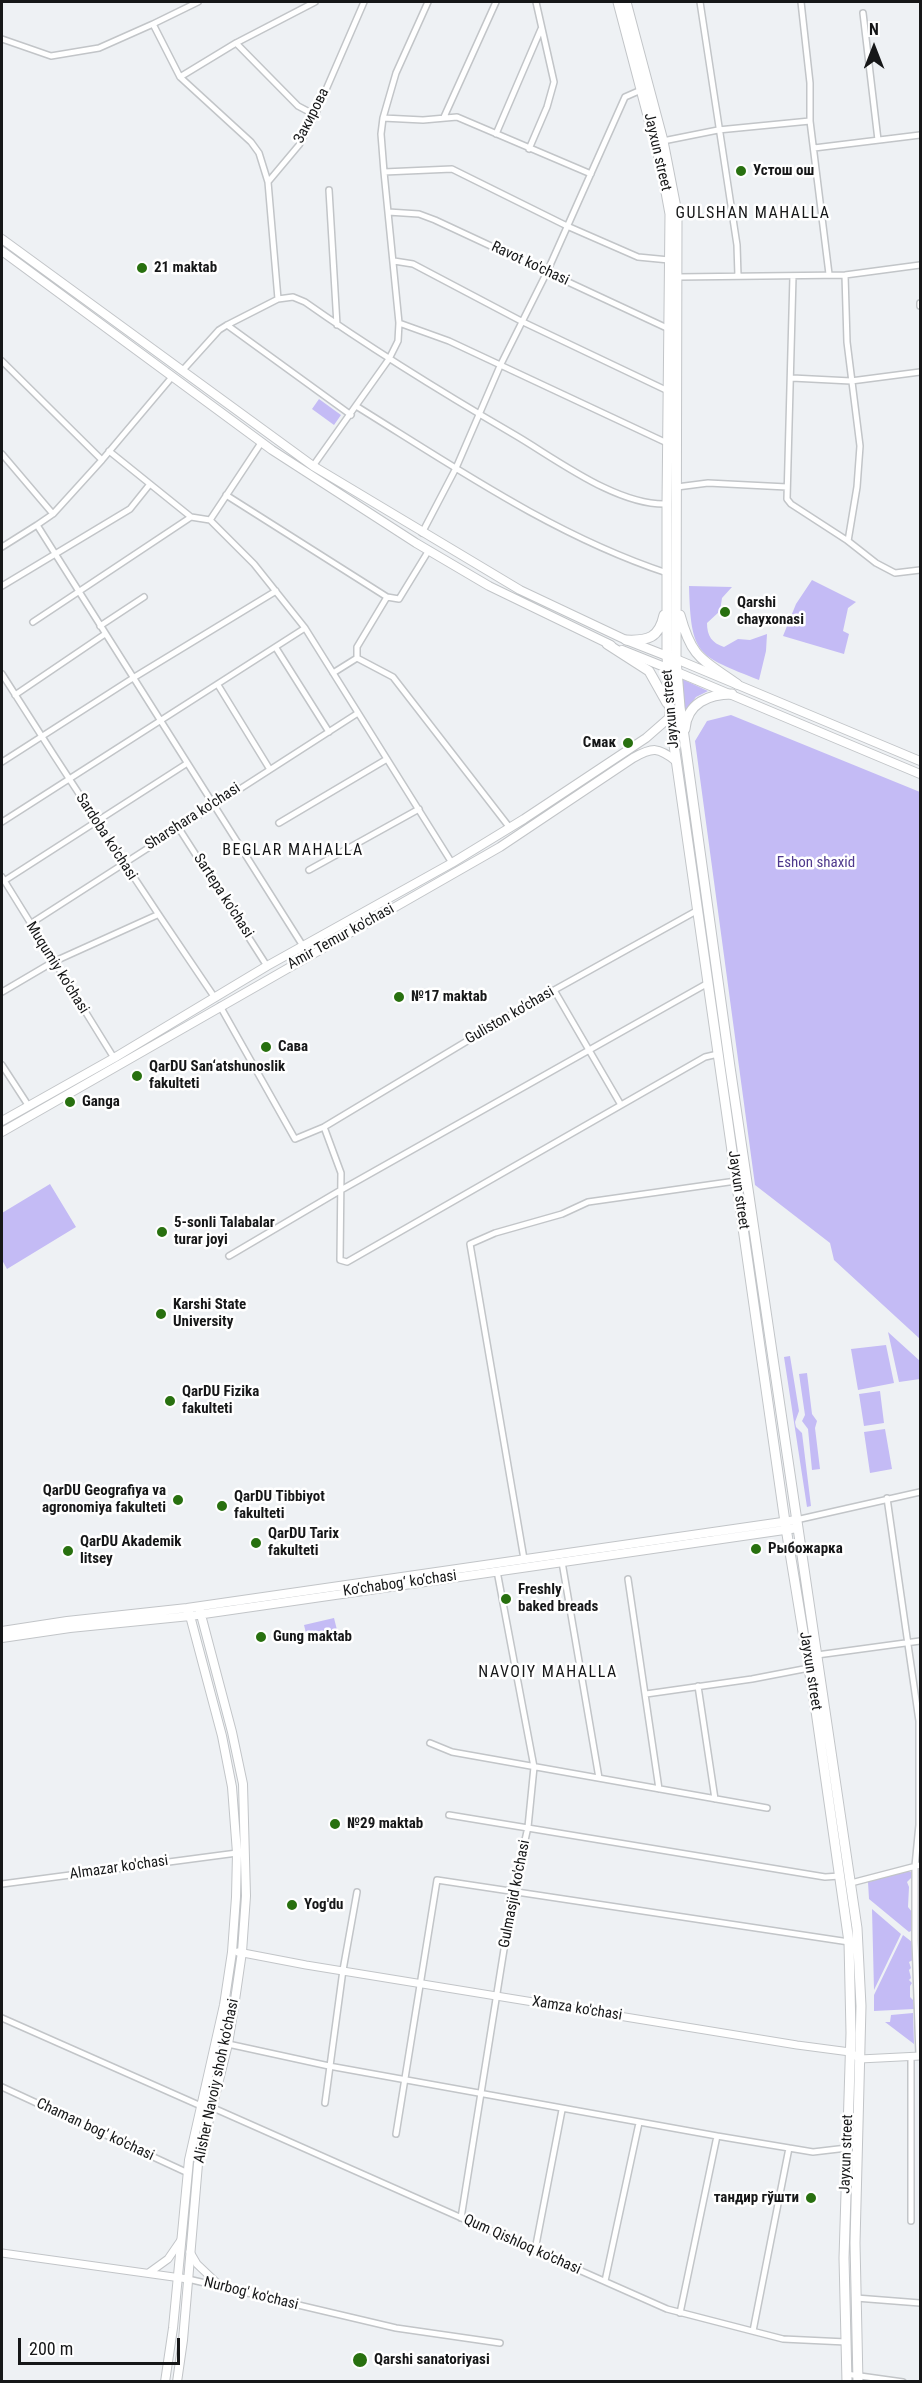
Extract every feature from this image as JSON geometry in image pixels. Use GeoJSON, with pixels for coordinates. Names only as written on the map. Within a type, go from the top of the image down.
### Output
{"type":"FeatureCollection","features":[{"type":"Feature","properties":{"kind":"highway","name":"Jayxun street"},"geometry":{"type":"LineString","coordinates":[[618,2],[666,185],[670,214],[667,573],[672,601]]}},
{"type":"Feature","properties":{"kind":"highway","name":"Jayxun street"},"geometry":{"type":"LineString","coordinates":[[626,2],[663,141],[677,213],[677,488],[672,601],[672,670],[749,1189],[754,1266],[786,1526],[849,1942],[850,2052],[844,2258],[846,2378]]}},
{"type":"Feature","properties":{"kind":"highway"},"geometry":{"type":"LineString","coordinates":[[626,640],[642,640],[659,631],[672,601]]}},
{"type":"Feature","properties":{"kind":"highway"},"geometry":{"type":"LineString","coordinates":[[672,601],[687,641],[696,655],[737,684]]}},
{"type":"Feature","properties":{"kind":"highway"},"geometry":{"type":"LineString","coordinates":[[607,644],[649,671],[669,705]]}},
{"type":"Feature","properties":{"kind":"highway","name":"Jayxun street"},"geometry":{"type":"LineString","coordinates":[[672,670],[670,717],[737,1186],[782,1423],[851,1883],[860,1965],[855,2243],[858,2378]]}},
{"type":"Feature","properties":{"kind":"highway"},"geometry":{"type":"LineString","coordinates":[[684,744],[686,721],[694,707],[704,698],[717,694],[732,694]]}},
{"type":"Feature","properties":{"kind":"highway"},"geometry":{"type":"LineString","coordinates":[[737,1186],[749,1189]]}},
{"type":"Feature","properties":{"kind":"highway"},"geometry":{"type":"LineString","coordinates":[[772,1425],[782,1423]]}},
{"type":"Feature","properties":{"kind":"main road"},"geometry":{"type":"LineString","coordinates":[[2,241],[290,451],[422,533],[520,590],[626,640],[921,761]]}},
{"type":"Feature","properties":{"kind":"main road"},"geometry":{"type":"LineString","coordinates":[[2,251],[261,443],[489,586],[607,644],[921,774]]}},
{"type":"Feature","properties":{"kind":"main road"},"geometry":{"type":"LineString","coordinates":[[285,458],[290,451]]}},
{"type":"Feature","properties":{"kind":"main road","name":"Amir Temur ko'chasi"},"geometry":{"type":"LineString","coordinates":[[2,1121],[114,1058],[267,966],[510,828],[646,738],[670,717]]}},
{"type":"Feature","properties":{"kind":"main road","name":"Amir Temur ko'chasi"},"geometry":{"type":"LineString","coordinates":[[2,1132],[500,847],[645,751],[663,750],[676,761]]}},
{"type":"Feature","properties":{"kind":"main road"},"geometry":{"type":"LineString","coordinates":[[215,998],[219,1006]]}},
{"type":"Feature","properties":{"kind":"main road","name":"Ko‘chabog‘ ko‘chasi"},"geometry":{"type":"LineString","coordinates":[[200,1610],[497,1571],[523,1562],[562,1562],[797,1524]]}},
{"type":"Feature","properties":{"kind":"main road","name":"Ko‘chabog‘ ko‘chasi"},"geometry":{"type":"LineString","coordinates":[[2,1638],[523,1562],[636,1542],[786,1526]]}},
{"type":"Feature","properties":{"kind":"main road","name":"Alisher Navoiy shoh ko'chasi"},"geometry":{"type":"LineString","coordinates":[[177,2382],[183,2340],[198,2164],[228,2044],[243,1952],[247,1863],[243,1784],[200,1610]]}},
{"type":"Feature","properties":{"kind":"main road","name":"Ko‘chabog‘ ko‘chasi"},"geometry":{"type":"LineString","coordinates":[[2,1631],[67,1620],[189,1612]]}},
{"type":"Feature","properties":{"kind":"main road","name":"Alisher Navoiy shoh ko'chasi"},"geometry":{"type":"LineString","coordinates":[[165,2382],[188,2173],[217,2042],[232,1952],[237,1853],[232,1787],[189,1612]]}},
{"type":"Feature","properties":{"kind":"street"},"geometry":{"type":"LineString","coordinates":[[2,39],[51,56],[99,48],[198,2]]}},
{"type":"Feature","properties":{"kind":"street"},"geometry":{"type":"LineString","coordinates":[[180,77],[236,43],[315,2]]}},
{"type":"Feature","properties":{"kind":"street","name":"Закирова"},"geometry":{"type":"LineString","coordinates":[[268,182],[299,145],[315,115],[364,2]]}},
{"type":"Feature","properties":{"kind":"street"},"geometry":{"type":"LineString","coordinates":[[313,466],[351,415],[389,359],[398,341],[399,323],[394,261],[381,134],[383,118],[396,73],[428,2]]}},
{"type":"Feature","properties":{"kind":"street"},"geometry":{"type":"LineString","coordinates":[[444,117],[496,2]]}},
{"type":"Feature","properties":{"kind":"street"},"geometry":{"type":"LineString","coordinates":[[529,149],[548,107],[554,82],[536,2]]}},
{"type":"Feature","properties":{"kind":"street"},"geometry":{"type":"LineString","coordinates":[[700,2],[735,234],[738,276]]}},
{"type":"Feature","properties":{"kind":"street"},"geometry":{"type":"LineString","coordinates":[[801,2],[810,83],[810,121],[829,274]]}},
{"type":"Feature","properties":{"kind":"street"},"geometry":{"type":"LineString","coordinates":[[863,13],[878,140]]}},
{"type":"Feature","properties":{"kind":"street"},"geometry":{"type":"LineString","coordinates":[[153,24],[180,77],[251,142],[259,153],[268,182],[278,299]]}},
{"type":"Feature","properties":{"kind":"street"},"geometry":{"type":"LineString","coordinates":[[496,134],[542,28]]}},
{"type":"Feature","properties":{"kind":"street"},"geometry":{"type":"LineString","coordinates":[[236,43],[298,106],[315,115]]}},
{"type":"Feature","properties":{"kind":"street"},"geometry":{"type":"LineString","coordinates":[[422,533],[481,415],[500,366],[523,322],[625,97],[641,90]]}},
{"type":"Feature","properties":{"kind":"street"},"geometry":{"type":"LineString","coordinates":[[383,118],[423,120],[457,117],[591,174]]}},
{"type":"Feature","properties":{"kind":"street"},"geometry":{"type":"LineString","coordinates":[[663,141],[718,130],[810,121]]}},
{"type":"Feature","properties":{"kind":"street"},"geometry":{"type":"LineString","coordinates":[[814,148],[921,135]]}},
{"type":"Feature","properties":{"kind":"street"},"geometry":{"type":"LineString","coordinates":[[384,172],[452,169],[567,226],[638,256],[669,260]]}},
{"type":"Feature","properties":{"kind":"street"},"geometry":{"type":"LineString","coordinates":[[329,190],[337,325]]}},
{"type":"Feature","properties":{"kind":"street","name":"Ravot ko'chasi"},"geometry":{"type":"LineString","coordinates":[[388,212],[419,214],[435,220],[669,329]]}},
{"type":"Feature","properties":{"kind":"street"},"geometry":{"type":"LineString","coordinates":[[394,261],[413,264],[523,322],[668,391]]}},
{"type":"Feature","properties":{"kind":"street"},"geometry":{"type":"LineString","coordinates":[[678,277],[845,275],[921,265]]}},
{"type":"Feature","properties":{"kind":"street"},"geometry":{"type":"LineString","coordinates":[[845,275],[847,342],[860,446],[857,487],[848,541]]}},
{"type":"Feature","properties":{"kind":"street"},"geometry":{"type":"LineString","coordinates":[[793,276],[787,499],[876,563],[895,573],[921,570]]}},
{"type":"Feature","properties":{"kind":"street"},"geometry":{"type":"LineString","coordinates":[[182,371],[219,330],[278,299],[293,297],[306,302],[389,359],[597,483],[651,505],[667,504]]}},
{"type":"Feature","properties":{"kind":"street"},"geometry":{"type":"LineString","coordinates":[[399,323],[440,337],[667,443]]}},
{"type":"Feature","properties":{"kind":"street"},"geometry":{"type":"LineString","coordinates":[[227,325],[351,415]]}},
{"type":"Feature","properties":{"kind":"street"},"geometry":{"type":"LineString","coordinates":[[2,361],[102,460]]}},
{"type":"Feature","properties":{"kind":"street"},"geometry":{"type":"LineString","coordinates":[[792,378],[851,381],[921,372]]}},
{"type":"Feature","properties":{"kind":"street"},"geometry":{"type":"LineString","coordinates":[[2,547],[53,514],[172,377]]}},
{"type":"Feature","properties":{"kind":"street"},"geometry":{"type":"LineString","coordinates":[[356,406],[561,529],[626,560],[667,573]]}},
{"type":"Feature","properties":{"kind":"street"},"geometry":{"type":"LineString","coordinates":[[210,520],[261,443]]}},
{"type":"Feature","properties":{"kind":"street"},"geometry":{"type":"LineString","coordinates":[[109,451],[191,517],[210,520],[254,564],[304,628],[452,863]]}},
{"type":"Feature","properties":{"kind":"street"},"geometry":{"type":"LineString","coordinates":[[2,454],[53,514]]}},
{"type":"Feature","properties":{"kind":"street"},"geometry":{"type":"LineString","coordinates":[[677,488],[708,483],[787,487]]}},
{"type":"Feature","properties":{"kind":"street"},"geometry":{"type":"LineString","coordinates":[[2,586],[130,509],[150,484]]}},
{"type":"Feature","properties":{"kind":"street"},"geometry":{"type":"LineString","coordinates":[[226,495],[387,597],[399,599],[429,550]]}},
{"type":"Feature","properties":{"kind":"street"},"geometry":{"type":"LineString","coordinates":[[33,622],[191,517]]}},
{"type":"Feature","properties":{"kind":"street"},"geometry":{"type":"LineString","coordinates":[[37,525],[78,594],[303,946]]}},
{"type":"Feature","properties":{"kind":"street"},"geometry":{"type":"LineString","coordinates":[[2,762],[133,678],[276,591]]}},
{"type":"Feature","properties":{"kind":"street"},"geometry":{"type":"LineString","coordinates":[[100,626],[144,597]]}},
{"type":"Feature","properties":{"kind":"street"},"geometry":{"type":"LineString","coordinates":[[357,658],[357,648],[387,597]]}},
{"type":"Feature","properties":{"kind":"street"},"geometry":{"type":"LineString","coordinates":[[2,822],[304,628]]}},
{"type":"Feature","properties":{"kind":"street"},"geometry":{"type":"LineString","coordinates":[[15,695],[105,634]]}},
{"type":"Feature","properties":{"kind":"street"},"geometry":{"type":"LineString","coordinates":[[276,648],[329,732]]}},
{"type":"Feature","properties":{"kind":"street"},"geometry":{"type":"LineString","coordinates":[[333,673],[357,658]]}},
{"type":"Feature","properties":{"kind":"street"},"geometry":{"type":"LineString","coordinates":[[357,658],[393,677],[510,828]]}},
{"type":"Feature","properties":{"kind":"street","name":"Sardoba ko'chasi"},"geometry":{"type":"LineString","coordinates":[[2,674],[40,737],[156,915],[215,998]]}},
{"type":"Feature","properties":{"kind":"street"},"geometry":{"type":"LineString","coordinates":[[218,685],[269,768]]}},
{"type":"Feature","properties":{"kind":"street","name":"Sharshara ko'chasi"},"geometry":{"type":"LineString","coordinates":[[30,924],[269,768],[358,713]]}},
{"type":"Feature","properties":{"kind":"street"},"geometry":{"type":"LineString","coordinates":[[279,823],[387,759]]}},
{"type":"Feature","properties":{"kind":"street"},"geometry":{"type":"LineString","coordinates":[[3,879],[186,764]]}},
{"type":"Feature","properties":{"kind":"street"},"geometry":{"type":"LineString","coordinates":[[309,870],[419,809]]}},
{"type":"Feature","properties":{"kind":"street","name":"Sartepa ko'chasi"},"geometry":{"type":"LineString","coordinates":[[178,827],[267,966]]}},
{"type":"Feature","properties":{"kind":"street","name":"Muqumiy ko'chasi"},"geometry":{"type":"LineString","coordinates":[[3,879],[114,1058]]}},
{"type":"Feature","properties":{"kind":"street","name":"Guliston ko'chasi"},"geometry":{"type":"LineString","coordinates":[[219,1006],[295,1139],[324,1127],[554,990],[698,910]]}},
{"type":"Feature","properties":{"kind":"street"},"geometry":{"type":"LineString","coordinates":[[2,992],[53,962],[156,915]]}},
{"type":"Feature","properties":{"kind":"street"},"geometry":{"type":"LineString","coordinates":[[229,1256],[587,1049],[708,982]]}},
{"type":"Feature","properties":{"kind":"street"},"geometry":{"type":"LineString","coordinates":[[554,990],[621,1105]]}},
{"type":"Feature","properties":{"kind":"street"},"geometry":{"type":"LineString","coordinates":[[324,1127],[341,1173],[340,1260],[347,1262],[705,1057],[718,1054]]}},
{"type":"Feature","properties":{"kind":"street"},"geometry":{"type":"LineString","coordinates":[[2,1065],[28,1106]]}},
{"type":"Feature","properties":{"kind":"street"},"geometry":{"type":"LineString","coordinates":[[523,1562],[470,1244],[495,1233],[562,1214],[588,1202],[737,1186]]}},
{"type":"Feature","properties":{"kind":"street"},"geometry":{"type":"LineString","coordinates":[[797,1524],[887,1498],[921,1492]]}},
{"type":"Feature","properties":{"kind":"street"},"geometry":{"type":"LineString","coordinates":[[887,1498],[919,1721],[919,1825],[915,1940],[917,2057],[911,2221]]}},
{"type":"Feature","properties":{"kind":"street"},"geometry":{"type":"LineString","coordinates":[[636,1542],[637,1551]]}},
{"type":"Feature","properties":{"kind":"street"},"geometry":{"type":"LineString","coordinates":[[562,1562],[599,1778]]}},
{"type":"Feature","properties":{"kind":"street","name":"Gulmasjid ko'chasi"},"geometry":{"type":"LineString","coordinates":[[461,2218],[513,1893],[528,1827],[534,1767],[497,1571]]}},
{"type":"Feature","properties":{"kind":"street"},"geometry":{"type":"LineString","coordinates":[[628,1579],[659,1789]]}},
{"type":"Feature","properties":{"kind":"street"},"geometry":{"type":"LineString","coordinates":[[818,1655],[921,1641]]}},
{"type":"Feature","properties":{"kind":"street"},"geometry":{"type":"LineString","coordinates":[[646,1694],[752,1679],[809,1668]]}},
{"type":"Feature","properties":{"kind":"street"},"geometry":{"type":"LineString","coordinates":[[698,1686],[715,1799]]}},
{"type":"Feature","properties":{"kind":"street"},"geometry":{"type":"LineString","coordinates":[[430,1743],[453,1752],[767,1808]]}},
{"type":"Feature","properties":{"kind":"street"},"geometry":{"type":"LineString","coordinates":[[449,1815],[825,1877],[840,1876]]}},
{"type":"Feature","properties":{"kind":"street","name":"Almazar ko'chasi"},"geometry":{"type":"LineString","coordinates":[[2,1884],[237,1853]]}},
{"type":"Feature","properties":{"kind":"street"},"geometry":{"type":"LineString","coordinates":[[851,1883],[918,1865]]}},
{"type":"Feature","properties":{"kind":"street"},"geometry":{"type":"LineString","coordinates":[[396,2134],[437,1880],[849,1942]]}},
{"type":"Feature","properties":{"kind":"street"},"geometry":{"type":"LineString","coordinates":[[325,2103],[343,1970],[357,1892]]}},
{"type":"Feature","properties":{"kind":"street","name":"Xamza ko'chasi"},"geometry":{"type":"LineString","coordinates":[[232,1952],[850,2052],[860,2059]]}},
{"type":"Feature","properties":{"kind":"street"},"geometry":{"type":"LineString","coordinates":[[2,2018],[201,2106]]}},
{"type":"Feature","properties":{"kind":"street"},"geometry":{"type":"LineString","coordinates":[[228,2044],[329,2066],[639,2123],[813,2152],[847,2148]]}},
{"type":"Feature","properties":{"kind":"street"},"geometry":{"type":"LineString","coordinates":[[860,2059],[917,2057]]}},
{"type":"Feature","properties":{"kind":"street","name":"Chaman bog' ko'chasi"},"geometry":{"type":"LineString","coordinates":[[2,2087],[188,2173]]}},
{"type":"Feature","properties":{"kind":"street","name":"Qum Qishloq ko'chasi"},"geometry":{"type":"LineString","coordinates":[[211,2107],[680,2313],[783,2339],[846,2342]]}},
{"type":"Feature","properties":{"kind":"street"},"geometry":{"type":"LineString","coordinates":[[535,2250],[562,2110]]}},
{"type":"Feature","properties":{"kind":"street"},"geometry":{"type":"LineString","coordinates":[[605,2281],[639,2123]]}},
{"type":"Feature","properties":{"kind":"street"},"geometry":{"type":"LineString","coordinates":[[680,2313],[717,2136]]}},
{"type":"Feature","properties":{"kind":"street"},"geometry":{"type":"LineString","coordinates":[[753,2331],[789,2148]]}},
{"type":"Feature","properties":{"kind":"street"},"geometry":{"type":"LineString","coordinates":[[149,2273],[168,2259],[181,2240]]}},
{"type":"Feature","properties":{"kind":"street"},"geometry":{"type":"LineString","coordinates":[[190,2252],[197,2264],[219,2285]]}},
{"type":"Feature","properties":{"kind":"street","name":"Nurbog' ko'chasi"},"geometry":{"type":"LineString","coordinates":[[2,2253],[177,2277],[396,2328],[500,2343]]}},
{"type":"Feature","properties":{"kind":"street"},"geometry":{"type":"LineString","coordinates":[[856,2298],[921,2303]]}},
{"type":"Feature","properties":{"kind":"street"},"geometry":{"type":"LineString","coordinates":[[846,2378],[903,2382]]}},
{"type":"Feature","properties":{"kind":"green space"},"geometry":{"type":"Polygon","coordinates":[[[319,399],[341,415],[334,425],[312,409],[319,399]]]}},
{"type":"Feature","properties":{"kind":"green space"},"geometry":{"type":"Polygon","coordinates":[[[812,580],[856,602],[848,608],[843,631],[849,634],[844,654],[783,636],[796,604],[812,580]]]}},
{"type":"Feature","properties":{"kind":"green space"},"geometry":{"type":"Polygon","coordinates":[[[689,586],[732,587],[722,598],[720,611],[707,623],[708,632],[716,643],[724,647],[738,639],[750,640],[767,634],[766,651],[759,680],[722,665],[702,650],[692,627],[689,586]]]}},
{"type":"Feature","properties":{"kind":"green space"},"geometry":{"type":"Polygon","coordinates":[[[682,679],[708,691],[696,697],[684,713],[682,679]]]}},
{"type":"Feature","properties":{"kind":"green space","name":"Eshon shaxid"},"geometry":{"type":"Polygon","coordinates":[[[731,715],[920,792],[920,1339],[834,1260],[830,1243],[755,1185],[695,741],[707,721],[731,715]]]}},
{"type":"Feature","properties":{"kind":"green space"},"geometry":{"type":"Polygon","coordinates":[[[50,1184],[76,1227],[7,1269],[2,1260],[2,1213],[50,1184]]]}},
{"type":"Feature","properties":{"kind":"green space"},"geometry":{"type":"Polygon","coordinates":[[[888,1332],[920,1361],[920,1379],[899,1382],[888,1332]]]}},
{"type":"Feature","properties":{"kind":"green space"},"geometry":{"type":"Polygon","coordinates":[[[886,1345],[894,1383],[858,1390],[851,1349],[886,1345]]]}},
{"type":"Feature","properties":{"kind":"green space"},"geometry":{"type":"Polygon","coordinates":[[[790,1356],[799,1411],[795,1422],[796,1427],[802,1433],[811,1506],[807,1507],[784,1357],[790,1356]]]}},
{"type":"Feature","properties":{"kind":"green space"},"geometry":{"type":"Polygon","coordinates":[[[807,1373],[812,1414],[817,1421],[815,1428],[820,1469],[812,1470],[808,1429],[802,1421],[805,1415],[799,1374],[807,1373]]]}},
{"type":"Feature","properties":{"kind":"green space"},"geometry":{"type":"Polygon","coordinates":[[[880,1391],[884,1423],[864,1426],[859,1394],[880,1391]]]}},
{"type":"Feature","properties":{"kind":"green space"},"geometry":{"type":"Polygon","coordinates":[[[885,1429],[892,1469],[870,1473],[864,1432],[885,1429]]]}},
{"type":"Feature","properties":{"kind":"green space"},"geometry":{"type":"Polygon","coordinates":[[[334,1618],[338,1634],[308,1641],[304,1625],[334,1618]]]}},
{"type":"Feature","properties":{"kind":"green space"},"geometry":{"type":"Polygon","coordinates":[[[907,1871],[911,1872],[912,1877],[907,1882],[908,1907],[912,1912],[913,1930],[909,1932],[869,1899],[868,1882],[907,1871]]]}},
{"type":"Feature","properties":{"kind":"green space"},"geometry":{"type":"Polygon","coordinates":[[[872,1909],[901,1934],[874,1990],[872,1909]]]}},
{"type":"Feature","properties":{"kind":"green space"},"geometry":{"type":"Polygon","coordinates":[[[903,1935],[912,1942],[913,1960],[909,1962],[911,1978],[909,1980],[912,1983],[910,1997],[913,2000],[914,2009],[874,2011],[874,1995],[903,1935]]]}},
{"type":"Feature","properties":{"kind":"green space"},"geometry":{"type":"Polygon","coordinates":[[[913,2013],[914,2044],[885,2022],[890,2022],[891,2015],[913,2013]]]}},
{"type":"Feature","properties":{"kind":"place","name":"Устош ош"},"geometry":{"type":"Point","coordinates":[741,171]}},
{"type":"Feature","properties":{"kind":"place","name":"21 maktab"},"geometry":{"type":"Point","coordinates":[142,268]}},
{"type":"Feature","properties":{"kind":"place","name":"Qarshi chayxonasi"},"geometry":{"type":"Point","coordinates":[725,612]}},
{"type":"Feature","properties":{"kind":"place","name":"Смак"},"geometry":{"type":"Point","coordinates":[628,743]}},
{"type":"Feature","properties":{"kind":"place","name":"№17 maktab"},"geometry":{"type":"Point","coordinates":[399,997]}},
{"type":"Feature","properties":{"kind":"place","name":"Сава"},"geometry":{"type":"Point","coordinates":[266,1047]}},
{"type":"Feature","properties":{"kind":"place","name":"QarDU San‘atshunoslik fakulteti"},"geometry":{"type":"Point","coordinates":[137,1076]}},
{"type":"Feature","properties":{"kind":"place","name":"Ganga"},"geometry":{"type":"Point","coordinates":[70,1102]}},
{"type":"Feature","properties":{"kind":"place","name":"5-sonli Talabalar turar joyi"},"geometry":{"type":"Point","coordinates":[162,1232]}},
{"type":"Feature","properties":{"kind":"place","name":"Karshi State University"},"geometry":{"type":"Point","coordinates":[161,1314]}},
{"type":"Feature","properties":{"kind":"place","name":"QarDU Fizika fakulteti"},"geometry":{"type":"Point","coordinates":[170,1401]}},
{"type":"Feature","properties":{"kind":"place","name":"QarDU Geografiya va agronomiya fakulteti"},"geometry":{"type":"Point","coordinates":[178,1500]}},
{"type":"Feature","properties":{"kind":"place","name":"QarDU Tibbiyot fakulteti"},"geometry":{"type":"Point","coordinates":[222,1506]}},
{"type":"Feature","properties":{"kind":"place","name":"QarDU Tarix fakulteti"},"geometry":{"type":"Point","coordinates":[256,1543]}},
{"type":"Feature","properties":{"kind":"place","name":"Рыбожарка"},"geometry":{"type":"Point","coordinates":[756,1549]}},
{"type":"Feature","properties":{"kind":"place","name":"QarDU Akademik litsey"},"geometry":{"type":"Point","coordinates":[68,1551]}},
{"type":"Feature","properties":{"kind":"place","name":"Freshly baked breads"},"geometry":{"type":"Point","coordinates":[506,1599]}},
{"type":"Feature","properties":{"kind":"place","name":"Gung maktab"},"geometry":{"type":"Point","coordinates":[261,1637]}},
{"type":"Feature","properties":{"kind":"place","name":"№29 maktab"},"geometry":{"type":"Point","coordinates":[335,1824]}},
{"type":"Feature","properties":{"kind":"place","name":"Yog'du"},"geometry":{"type":"Point","coordinates":[292,1905]}},
{"type":"Feature","properties":{"kind":"place","name":"тандир гўшти"},"geometry":{"type":"Point","coordinates":[811,2198]}},
{"type":"Feature","properties":{"kind":"place","name":"Qarshi sanatoriyasi"},"geometry":{"type":"Point","coordinates":[360,2360]}},
{"type":"Feature","properties":{"kind":"district","name":"GULSHAN MAHALLA"},"geometry":{"type":"Point","coordinates":[753,214]}},
{"type":"Feature","properties":{"kind":"district","name":"BEGLAR MAHALLA"},"geometry":{"type":"Point","coordinates":[293,851]}},
{"type":"Feature","properties":{"kind":"district","name":"NAVOIY MAHALLA"},"geometry":{"type":"Point","coordinates":[548,1673]}}]}
